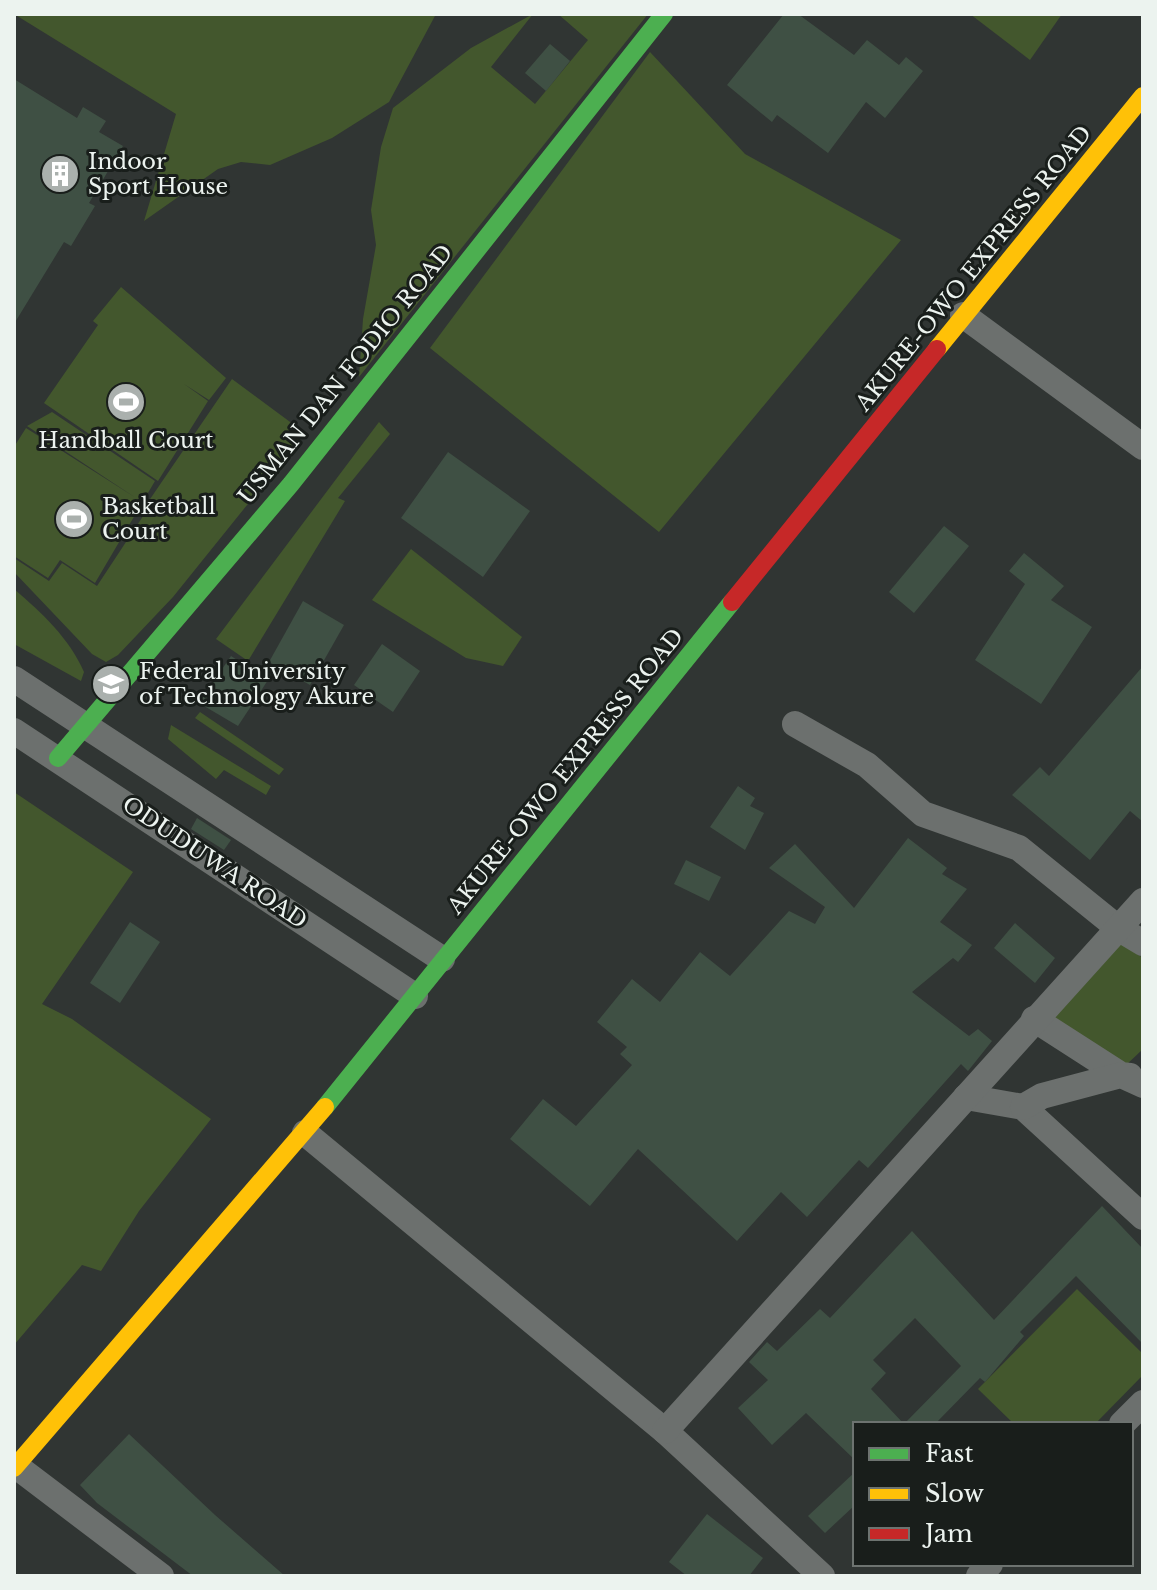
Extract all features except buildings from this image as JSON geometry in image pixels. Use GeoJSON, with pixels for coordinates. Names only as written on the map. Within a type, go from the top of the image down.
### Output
{"type":"FeatureCollection","features":[{"type":"Feature","properties":{"kind":"main road","name":"USMAN DAN FODIO ROAD"},"geometry":{"type":"LineString","coordinates":[[58,758],[233,552],[664,14]]}},
{"type":"Feature","properties":{"kind":"main road","name":"AKURE-OWO EXPRESS ROAD"},"geometry":{"type":"LineString","coordinates":[[15,1467],[305,1133],[442,959],[1143,96]]}},
{"type":"Feature","properties":{"kind":"street"},"geometry":{"type":"LineString","coordinates":[[963,315],[1143,447]]}},
{"type":"Feature","properties":{"kind":"street"},"geometry":{"type":"LineString","coordinates":[[14,679],[442,959]]}},
{"type":"Feature","properties":{"kind":"street"},"geometry":{"type":"LineString","coordinates":[[795,724],[867,765],[923,814],[1019,848],[1118,928],[1143,943]]}},
{"type":"Feature","properties":{"kind":"street","name":"ODUDUWA ROAD"},"geometry":{"type":"LineString","coordinates":[[14,731],[415,996]]}},
{"type":"Feature","properties":{"kind":"street"},"geometry":{"type":"LineString","coordinates":[[299,917],[323,883]]}},
{"type":"Feature","properties":{"kind":"street"},"geometry":{"type":"LineString","coordinates":[[665,1431],[1143,901]]}},
{"type":"Feature","properties":{"kind":"street"},"geometry":{"type":"LineString","coordinates":[[1034,1019],[1136,1079]]}},
{"type":"Feature","properties":{"kind":"street"},"geometry":{"type":"LineString","coordinates":[[1023,1107],[1042,1096],[1136,1079]]}},
{"type":"Feature","properties":{"kind":"street"},"geometry":{"type":"LineString","coordinates":[[966,1097],[1023,1107],[1143,1217]]}},
{"type":"Feature","properties":{"kind":"street"},"geometry":{"type":"LineString","coordinates":[[305,1133],[665,1431],[822,1576]]}},
{"type":"Feature","properties":{"kind":"street"},"geometry":{"type":"LineString","coordinates":[[1124,1422],[1143,1403]]}},
{"type":"Feature","properties":{"kind":"street"},"geometry":{"type":"LineString","coordinates":[[15,1467],[161,1576]]}},
{"type":"Feature","properties":{"kind":"green space"},"geometry":{"type":"Polygon","coordinates":[[[14,14],[436,14],[389,102],[332,138],[270,165],[241,162],[218,169],[144,221],[176,114],[14,14]]]}},
{"type":"Feature","properties":{"kind":"green space"},"geometry":{"type":"Polygon","coordinates":[[[533,14],[491,67],[535,104],[588,40],[558,14],[648,14],[359,377],[363,319],[376,245],[371,210],[381,147],[393,108],[471,48],[533,14]]]}},
{"type":"Feature","properties":{"kind":"green space"},"geometry":{"type":"Polygon","coordinates":[[[970,14],[1062,14],[1030,60],[970,14]]]}},
{"type":"Feature","properties":{"kind":"green space"},"geometry":{"type":"Polygon","coordinates":[[[650,52],[745,154],[901,240],[659,532],[430,348],[650,52]]]}},
{"type":"Feature","properties":{"kind":"green space","name":"Handball Court"},"geometry":{"type":"Polygon","coordinates":[[[121,287],[226,378],[209,400],[184,384],[208,401],[158,481],[44,403],[98,325],[93,321],[121,287]]]}},
{"type":"Feature","properties":{"kind":"green space"},"geometry":{"type":"Polygon","coordinates":[[[232,379],[305,433],[173,597],[118,655],[106,662],[92,654],[14,572],[14,558],[49,581],[62,563],[97,586],[149,507],[146,505],[232,379]]]}},
{"type":"Feature","properties":{"kind":"green space","name":"Basketball Court"},"geometry":{"type":"Polygon","coordinates":[[[52,412],[155,481],[95,583],[60,560],[48,578],[14,556],[14,447],[26,428],[136,498],[27,426],[52,412]]]}},
{"type":"Feature","properties":{"kind":"green space"},"geometry":{"type":"Polygon","coordinates":[[[379,422],[390,434],[338,498],[345,501],[248,661],[216,639],[379,422]]]}},
{"type":"Feature","properties":{"kind":"green space"},"geometry":{"type":"Polygon","coordinates":[[[411,549],[522,637],[503,666],[466,658],[372,600],[411,549]]]}},
{"type":"Feature","properties":{"kind":"green space"},"geometry":{"type":"Polygon","coordinates":[[[14,589],[63,637],[84,672],[81,681],[14,644],[14,589]]]}},
{"type":"Feature","properties":{"kind":"green space"},"geometry":{"type":"Polygon","coordinates":[[[200,712],[284,769],[279,775],[195,718],[200,712]]]}},
{"type":"Feature","properties":{"kind":"green space"},"geometry":{"type":"Polygon","coordinates":[[[171,725],[271,786],[266,795],[224,770],[216,779],[168,739],[171,725]]]}},
{"type":"Feature","properties":{"kind":"green space"},"geometry":{"type":"Polygon","coordinates":[[[14,792],[133,872],[42,1004],[72,1019],[211,1119],[139,1211],[101,1271],[82,1265],[14,1345],[14,792]]]}},
{"type":"Feature","properties":{"kind":"green space"},"geometry":{"type":"Polygon","coordinates":[[[1115,939],[1143,958],[1143,1049],[1124,1067],[1043,1019],[1115,939]]]}},
{"type":"Feature","properties":{"kind":"green space"},"geometry":{"type":"Polygon","coordinates":[[[1077,1289],[1143,1354],[1143,1375],[1097,1422],[1012,1422],[978,1389],[1077,1289]]]}},
{"type":"Feature","properties":{"kind":"traffic: fast"},"geometry":{"type":"LineString","coordinates":[[58,758],[291,484],[664,14]]}},
{"type":"Feature","properties":{"kind":"traffic: fast"},"geometry":{"type":"LineString","coordinates":[[325,1107],[732,602]]}},
{"type":"Feature","properties":{"kind":"traffic: slow"},"geometry":{"type":"LineString","coordinates":[[937,349],[1143,96]]}},
{"type":"Feature","properties":{"kind":"traffic: slow"},"geometry":{"type":"LineString","coordinates":[[14,1468],[325,1107]]}},
{"type":"Feature","properties":{"kind":"traffic: jam"},"geometry":{"type":"LineString","coordinates":[[732,602],[937,349]]}},
{"type":"Feature","properties":{"kind":"place","name":"Indoor Sport House"},"geometry":{"type":"Point","coordinates":[60,174]}},
{"type":"Feature","properties":{"kind":"place","name":"Handball Court"},"geometry":{"type":"Point","coordinates":[126,402]}},
{"type":"Feature","properties":{"kind":"place","name":"Basketball Court"},"geometry":{"type":"Point","coordinates":[74,519]}},
{"type":"Feature","properties":{"kind":"place","name":"Federal University of Technology Akure"},"geometry":{"type":"Point","coordinates":[111,684]}}]}
